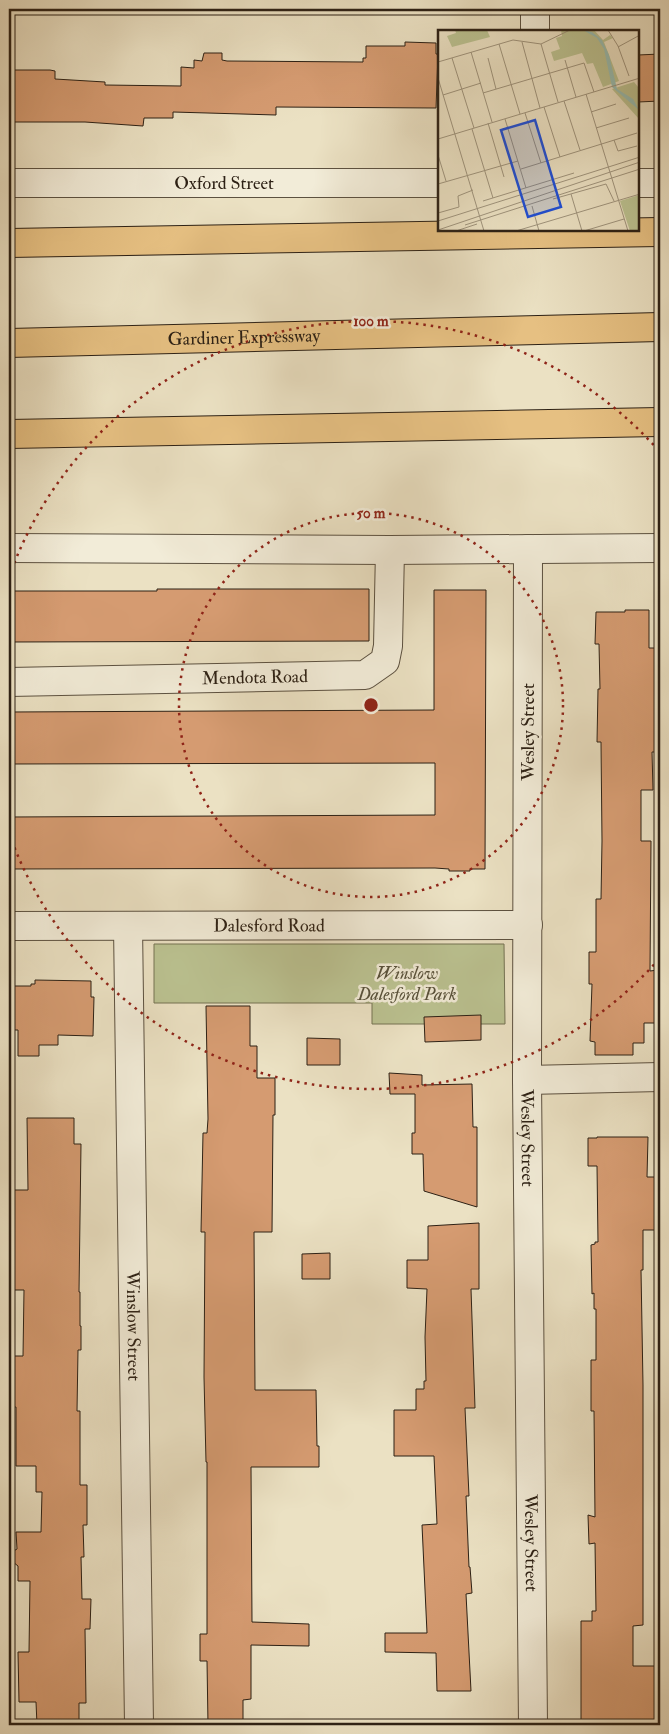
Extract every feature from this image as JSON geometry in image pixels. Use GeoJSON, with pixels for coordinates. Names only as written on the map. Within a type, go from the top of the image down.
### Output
{"type":"FeatureCollection","features":[{"type":"Feature","properties":{"kind":"highway"},"geometry":{"type":"LineString","coordinates":[[9,243],[660,232]]}},
{"type":"Feature","properties":{"kind":"highway","name":"Gardiner Expressway"},"geometry":{"type":"LineString","coordinates":[[9,343],[660,327]]}},
{"type":"Feature","properties":{"kind":"highway"},"geometry":{"type":"LineString","coordinates":[[9,434],[660,422]]}},
{"type":"Feature","properties":{"kind":"street"},"geometry":{"type":"LineString","coordinates":[[535,9],[535,30]]}},
{"type":"Feature","properties":{"kind":"street","name":"Oxford Street"},"geometry":{"type":"LineString","coordinates":[[9,183],[438,183]]}},
{"type":"Feature","properties":{"kind":"street"},"geometry":{"type":"LineString","coordinates":[[639,183],[660,183]]}},
{"type":"Feature","properties":{"kind":"street"},"geometry":{"type":"LineString","coordinates":[[9,548],[390,550],[660,548]]}},
{"type":"Feature","properties":{"kind":"street","name":"Wesley Street"},"geometry":{"type":"LineString","coordinates":[[528,549],[527,1080],[533,1725]]}},
{"type":"Feature","properties":{"kind":"street","name":"Mendota Road"},"geometry":{"type":"LineString","coordinates":[[9,682],[365,675],[385,662],[388,646],[390,550]]}},
{"type":"Feature","properties":{"kind":"street","name":"Dalesford Road"},"geometry":{"type":"LineString","coordinates":[[9,926],[528,925]]}},
{"type":"Feature","properties":{"kind":"street","name":"Winslow Street"},"geometry":{"type":"LineString","coordinates":[[128,926],[139,1725]]}},
{"type":"Feature","properties":{"kind":"street"},"geometry":{"type":"LineString","coordinates":[[527,1080],[660,1078]]}},
{"type":"Feature","properties":{"kind":"green space","name":"Winslow Dalesford Park"},"geometry":{"type":"Polygon","coordinates":[[[154,944],[504,944],[505,1024],[372,1024],[372,1003],[154,1003],[154,944]]]}},
{"type":"Feature","properties":{"kind":"building"},"geometry":{"type":"Polygon","coordinates":[[[405,42],[436,43],[436,54],[438,54],[436,108],[276,107],[276,115],[173,112],[173,118],[144,118],[143,126],[85,122],[9,122],[9,70],[50,70],[55,71],[55,79],[105,82],[105,85],[181,86],[181,67],[194,68],[194,60],[202,61],[204,53],[222,53],[222,60],[227,61],[363,62],[363,58],[366,58],[366,46],[405,46],[405,42]]]}},
{"type":"Feature","properties":{"kind":"building"},"geometry":{"type":"Polygon","coordinates":[[[660,54],[660,101],[639,102],[639,55],[660,54]]]}},
{"type":"Feature","properties":{"kind":"building"},"geometry":{"type":"Polygon","coordinates":[[[157,589],[369,589],[369,641],[9,642],[9,591],[157,591],[157,589]]]}},
{"type":"Feature","properties":{"kind":"building"},"geometry":{"type":"Polygon","coordinates":[[[434,590],[486,590],[485,869],[449,871],[449,869],[435,868],[9,869],[9,817],[435,815],[435,763],[9,764],[9,712],[434,710],[434,590]]]}},
{"type":"Feature","properties":{"kind":"building"},"geometry":{"type":"Polygon","coordinates":[[[625,610],[649,610],[649,648],[660,648],[660,700],[656,700],[656,752],[652,752],[653,790],[641,790],[641,841],[651,841],[650,971],[658,970],[659,1023],[644,1023],[644,1043],[633,1043],[633,1055],[595,1055],[595,1042],[590,1041],[592,984],[589,984],[589,952],[596,952],[596,899],[601,899],[602,841],[601,742],[597,742],[598,689],[600,689],[599,644],[595,644],[596,612],[625,612],[625,610]]]}},
{"type":"Feature","properties":{"kind":"building"},"geometry":{"type":"Polygon","coordinates":[[[35,980],[91,981],[91,997],[94,997],[93,1036],[58,1035],[58,1045],[39,1045],[39,1056],[18,1056],[18,1030],[9,1030],[9,986],[31,986],[31,984],[35,984],[35,980]]]}},
{"type":"Feature","properties":{"kind":"building"},"geometry":{"type":"Polygon","coordinates":[[[206,1006],[250,1006],[250,1046],[257,1046],[257,1078],[275,1078],[272,1232],[254,1232],[255,1390],[316,1390],[317,1446],[319,1446],[319,1467],[251,1467],[252,1622],[309,1624],[309,1646],[251,1645],[251,1699],[243,1700],[243,1725],[208,1725],[207,1661],[200,1661],[200,1634],[207,1634],[207,1462],[204,1377],[205,1232],[201,1232],[203,1133],[207,1133],[208,1119],[206,1006]]]}},
{"type":"Feature","properties":{"kind":"building"},"geometry":{"type":"Polygon","coordinates":[[[481,1015],[481,1040],[425,1042],[424,1017],[481,1015]]]}},
{"type":"Feature","properties":{"kind":"building"},"geometry":{"type":"Polygon","coordinates":[[[307,1038],[340,1039],[340,1065],[307,1065],[307,1038]]]}},
{"type":"Feature","properties":{"kind":"building"},"geometry":{"type":"Polygon","coordinates":[[[389,1073],[422,1075],[422,1085],[472,1084],[473,1127],[477,1127],[477,1207],[424,1191],[423,1154],[412,1154],[412,1133],[415,1133],[415,1094],[390,1094],[389,1073]]]}},
{"type":"Feature","properties":{"kind":"building"},"geometry":{"type":"Polygon","coordinates":[[[27,1118],[74,1118],[74,1144],[81,1144],[79,1292],[81,1350],[78,1350],[77,1411],[80,1411],[80,1485],[87,1485],[87,1525],[83,1525],[84,1557],[81,1557],[82,1599],[91,1599],[90,1629],[85,1629],[86,1703],[79,1703],[79,1725],[37,1725],[36,1702],[19,1702],[18,1652],[29,1652],[30,1581],[18,1581],[18,1566],[13,1562],[12,1552],[17,1549],[16,1532],[41,1532],[42,1492],[36,1492],[36,1466],[16,1466],[16,1407],[9,1407],[9,1356],[23,1356],[24,1290],[9,1290],[9,1190],[28,1190],[27,1118]]]}},
{"type":"Feature","properties":{"kind":"building"},"geometry":{"type":"Polygon","coordinates":[[[648,1137],[647,1177],[658,1177],[659,1230],[643,1230],[643,1270],[641,1270],[643,1625],[633,1626],[633,1666],[660,1666],[660,1725],[581,1725],[581,1621],[592,1621],[592,1611],[596,1611],[595,1543],[589,1544],[588,1515],[595,1517],[594,1411],[591,1411],[591,1360],[596,1360],[596,1309],[594,1309],[594,1293],[592,1294],[591,1245],[598,1242],[597,1166],[588,1166],[588,1138],[648,1137]]]}},
{"type":"Feature","properties":{"kind":"building"},"geometry":{"type":"Polygon","coordinates":[[[479,1223],[479,1289],[471,1289],[475,1408],[465,1408],[469,1496],[466,1496],[472,1593],[466,1594],[471,1691],[437,1691],[436,1653],[385,1652],[385,1633],[427,1633],[422,1525],[437,1524],[434,1456],[394,1456],[394,1410],[416,1410],[416,1389],[424,1389],[424,1381],[426,1381],[427,1289],[407,1288],[407,1260],[428,1260],[428,1226],[479,1223]]]}},
{"type":"Feature","properties":{"kind":"building"},"geometry":{"type":"Polygon","coordinates":[[[330,1253],[330,1279],[302,1279],[302,1254],[330,1253]]]}}]}
